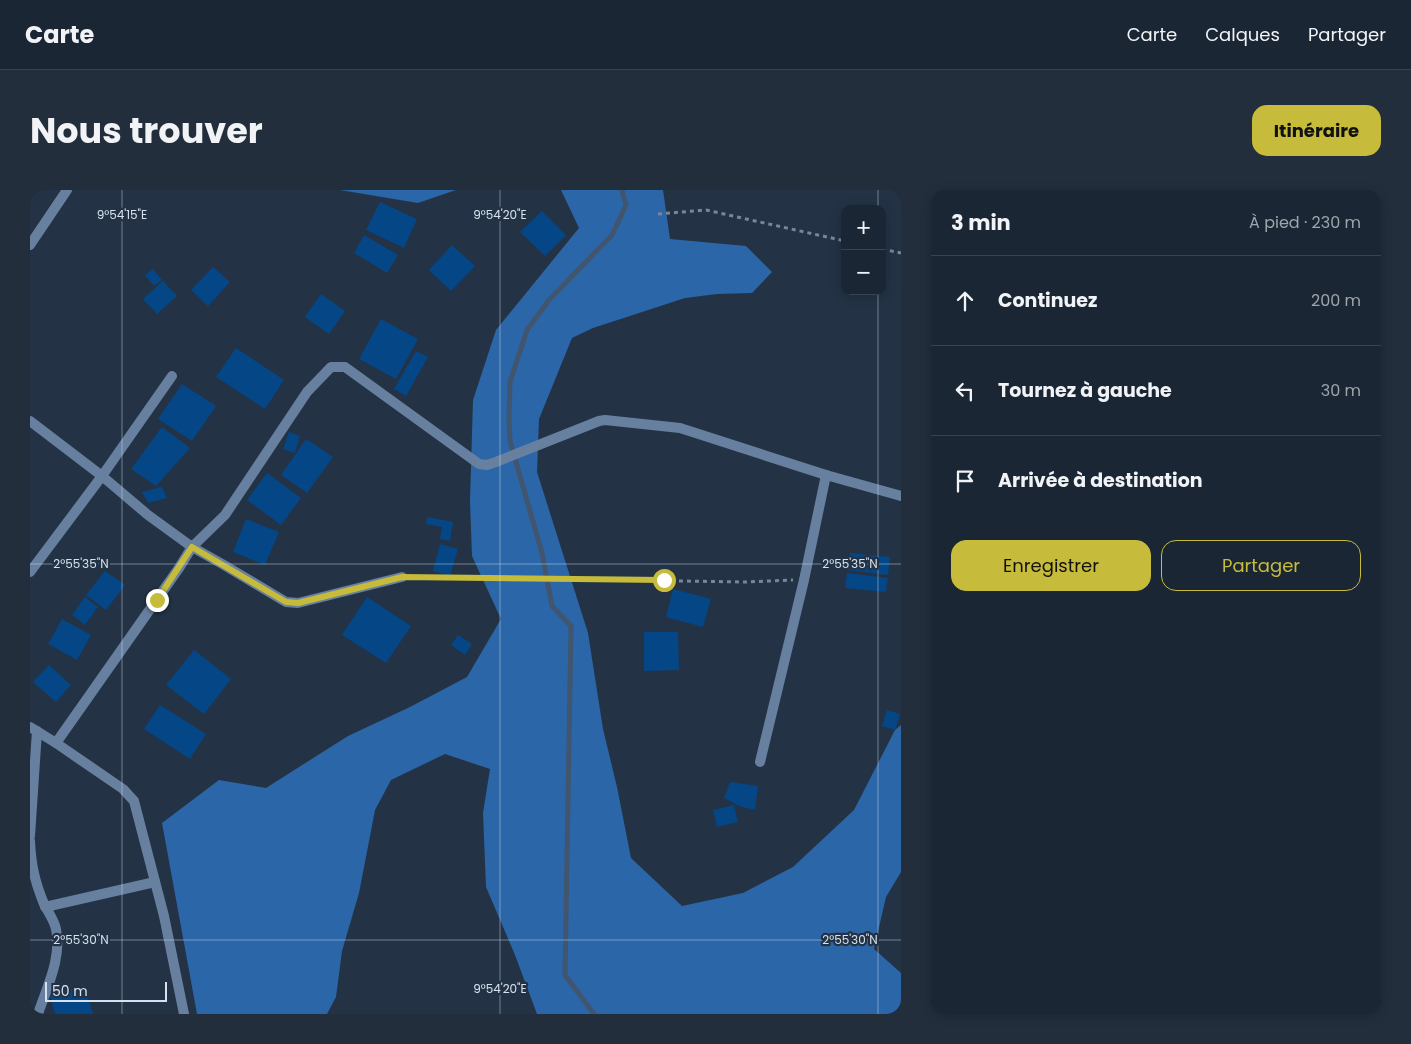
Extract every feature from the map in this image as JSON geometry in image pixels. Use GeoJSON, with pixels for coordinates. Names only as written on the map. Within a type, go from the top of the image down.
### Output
{"type":"FeatureCollection","features":[{"type":"Feature","properties":{"kind":"street"},"geometry":{"type":"LineString","coordinates":[[30,244],[67,190]]}},
{"type":"Feature","properties":{"kind":"street"},"geometry":{"type":"LineString","coordinates":[[56,743],[180,568],[192,547],[225,515],[306,392],[331,366],[345,367],[479,464],[487,465],[496,462],[605,420],[680,428],[826,475],[901,496]]}},
{"type":"Feature","properties":{"kind":"street"},"geometry":{"type":"LineString","coordinates":[[30,572],[102,476],[172,376]]}},
{"type":"Feature","properties":{"kind":"street"},"geometry":{"type":"LineString","coordinates":[[30,421],[102,476],[148,515],[192,547],[286,602],[298,603],[402,577]]}},
{"type":"Feature","properties":{"kind":"street"},"geometry":{"type":"LineString","coordinates":[[760,762],[804,580],[826,475]]}},
{"type":"Feature","properties":{"kind":"street"},"geometry":{"type":"LineString","coordinates":[[30,836],[33,729],[124,789],[134,801],[164,916],[184,1014]]}},
{"type":"Feature","properties":{"kind":"street"},"geometry":{"type":"LineString","coordinates":[[30,841],[31,865],[36,885],[55,927],[57,941],[56,962],[38,1014]]}},
{"type":"Feature","properties":{"kind":"street"},"geometry":{"type":"LineString","coordinates":[[45,907],[155,882]]}},
{"type":"Feature","properties":{"kind":"path"},"geometry":{"type":"LineString","coordinates":[[658,214],[706,210],[841,240]]}},
{"type":"Feature","properties":{"kind":"path"},"geometry":{"type":"LineString","coordinates":[[886,250],[901,254]]}},
{"type":"Feature","properties":{"kind":"path"},"geometry":{"type":"LineString","coordinates":[[402,577],[746,582],[804,580]]}},
{"type":"Feature","properties":{"kind":"shaded area"},"geometry":{"type":"Polygon","coordinates":[[[340,190],[456,190],[418,203],[340,190]]]}},
{"type":"Feature","properties":{"kind":"shaded area"},"geometry":{"type":"Polygon","coordinates":[[[561,190],[663,190],[670,239],[746,246],[772,272],[752,293],[717,294],[685,298],[593,328],[572,338],[539,419],[537,472],[588,633],[603,729],[631,858],[682,906],[743,893],[793,867],[854,810],[895,730],[901,725],[901,872],[886,897],[874,949],[901,973],[901,1014],[537,1014],[515,955],[486,887],[483,813],[490,769],[445,754],[391,780],[375,810],[359,893],[342,951],[336,997],[327,1014],[197,1014],[162,823],[219,780],[266,788],[348,736],[410,707],[467,677],[501,619],[472,556],[470,501],[473,400],[496,330],[579,228],[561,190]]]}},
{"type":"Feature","properties":{"kind":"building"},"geometry":{"type":"Polygon","coordinates":[[[380,202],[417,219],[404,248],[366,230],[380,202]]]}},
{"type":"Feature","properties":{"kind":"building"},"geometry":{"type":"Polygon","coordinates":[[[542,211],[566,235],[545,256],[520,232],[542,211]]]}},
{"type":"Feature","properties":{"kind":"building"},"geometry":{"type":"Polygon","coordinates":[[[364,235],[398,255],[387,273],[354,253],[364,235]]]}},
{"type":"Feature","properties":{"kind":"building"},"geometry":{"type":"Polygon","coordinates":[[[452,245],[475,266],[451,291],[429,270],[452,245]]]}},
{"type":"Feature","properties":{"kind":"building"},"geometry":{"type":"Polygon","coordinates":[[[213,267],[230,282],[208,306],[191,290],[213,267]]]}},
{"type":"Feature","properties":{"kind":"building"},"geometry":{"type":"Polygon","coordinates":[[[153,269],[162,280],[154,286],[145,275],[153,269]]]}},
{"type":"Feature","properties":{"kind":"building"},"geometry":{"type":"Polygon","coordinates":[[[163,281],[177,296],[157,314],[143,299],[163,281]]]}},
{"type":"Feature","properties":{"kind":"building"},"geometry":{"type":"Polygon","coordinates":[[[321,294],[345,311],[329,334],[305,317],[321,294]]]}},
{"type":"Feature","properties":{"kind":"building"},"geometry":{"type":"Polygon","coordinates":[[[381,319],[418,339],[396,379],[359,359],[381,319]]]}},
{"type":"Feature","properties":{"kind":"building"},"geometry":{"type":"Polygon","coordinates":[[[236,348],[284,380],[265,409],[216,377],[236,348]]]}},
{"type":"Feature","properties":{"kind":"building"},"geometry":{"type":"Polygon","coordinates":[[[416,351],[428,357],[406,396],[394,389],[416,351]]]}},
{"type":"Feature","properties":{"kind":"building"},"geometry":{"type":"Polygon","coordinates":[[[182,384],[216,406],[192,441],[158,419],[182,384]]]}},
{"type":"Feature","properties":{"kind":"building"},"geometry":{"type":"Polygon","coordinates":[[[162,427],[190,448],[156,486],[131,469],[162,427]]]}},
{"type":"Feature","properties":{"kind":"building"},"geometry":{"type":"Polygon","coordinates":[[[289,432],[300,436],[295,453],[283,449],[289,432]]]}},
{"type":"Feature","properties":{"kind":"building"},"geometry":{"type":"Polygon","coordinates":[[[306,439],[333,457],[307,493],[281,475],[306,439]]]}},
{"type":"Feature","properties":{"kind":"building"},"geometry":{"type":"Polygon","coordinates":[[[267,473],[301,498],[281,525],[247,500],[267,473]]]}},
{"type":"Feature","properties":{"kind":"building"},"geometry":{"type":"Polygon","coordinates":[[[162,487],[167,498],[148,503],[142,492],[162,487]]]}},
{"type":"Feature","properties":{"kind":"building"},"geometry":{"type":"Polygon","coordinates":[[[427,517],[453,522],[450,541],[440,539],[442,527],[426,524],[427,517]]]}},
{"type":"Feature","properties":{"kind":"building"},"geometry":{"type":"Polygon","coordinates":[[[246,519],[279,532],[265,565],[233,552],[246,519]]]}},
{"type":"Feature","properties":{"kind":"building"},"geometry":{"type":"Polygon","coordinates":[[[440,544],[458,549],[450,576],[433,571],[440,544]]]}},
{"type":"Feature","properties":{"kind":"building"},"geometry":{"type":"Polygon","coordinates":[[[850,553],[890,557],[888,575],[847,570],[850,553]]]}},
{"type":"Feature","properties":{"kind":"building"},"geometry":{"type":"Polygon","coordinates":[[[105,571],[125,585],[106,610],[86,595],[105,571]]]}},
{"type":"Feature","properties":{"kind":"building"},"geometry":{"type":"Polygon","coordinates":[[[847,573],[888,578],[886,592],[845,588],[847,573]]]}},
{"type":"Feature","properties":{"kind":"building"},"geometry":{"type":"Polygon","coordinates":[[[673,589],[711,599],[703,627],[666,617],[673,589]]]}},
{"type":"Feature","properties":{"kind":"building"},"geometry":{"type":"Polygon","coordinates":[[[85,597],[98,607],[85,625],[72,615],[85,597]]]}},
{"type":"Feature","properties":{"kind":"building"},"geometry":{"type":"Polygon","coordinates":[[[367,597],[411,626],[386,663],[342,635],[367,597]]]}},
{"type":"Feature","properties":{"kind":"building"},"geometry":{"type":"Polygon","coordinates":[[[62,619],[91,635],[77,660],[48,644],[62,619]]]}},
{"type":"Feature","properties":{"kind":"building"},"geometry":{"type":"Polygon","coordinates":[[[644,632],[678,632],[679,670],[644,671],[644,632]]]}},
{"type":"Feature","properties":{"kind":"building"},"geometry":{"type":"Polygon","coordinates":[[[458,635],[472,644],[465,655],[451,645],[458,635]]]}},
{"type":"Feature","properties":{"kind":"building"},"geometry":{"type":"Polygon","coordinates":[[[194,650],[231,679],[204,714],[166,685],[194,650]]]}},
{"type":"Feature","properties":{"kind":"building"},"geometry":{"type":"Polygon","coordinates":[[[49,665],[71,685],[56,702],[33,682],[49,665]]]}},
{"type":"Feature","properties":{"kind":"building"},"geometry":{"type":"Polygon","coordinates":[[[160,705],[206,734],[190,759],[144,729],[160,705]]]}},
{"type":"Feature","properties":{"kind":"building"},"geometry":{"type":"Polygon","coordinates":[[[887,710],[900,714],[895,730],[882,726],[887,710]]]}},
{"type":"Feature","properties":{"kind":"building"},"geometry":{"type":"Polygon","coordinates":[[[730,782],[758,786],[755,810],[739,806],[724,798],[730,782]]]}},
{"type":"Feature","properties":{"kind":"building"},"geometry":{"type":"Polygon","coordinates":[[[734,805],[738,822],[717,827],[713,810],[734,805]]]}},
{"type":"Feature","properties":{"kind":"building"},"geometry":{"type":"Polygon","coordinates":[[[85,986],[93,1014],[55,1014],[50,995],[85,986]]]}},
{"type":"Feature","properties":{"kind":"waterway"},"geometry":{"type":"LineString","coordinates":[[594,1014],[565,975],[571,626],[552,606],[542,553],[510,441],[510,382],[527,330],[549,300],[612,235],[626,205],[622,190]]}},
{"type":"Feature","properties":{"kind":"route"},"geometry":{"type":"LineString","coordinates":[[157,600],[180,568],[192,547],[286,602],[298,603],[402,577],[664,580]]}}]}
